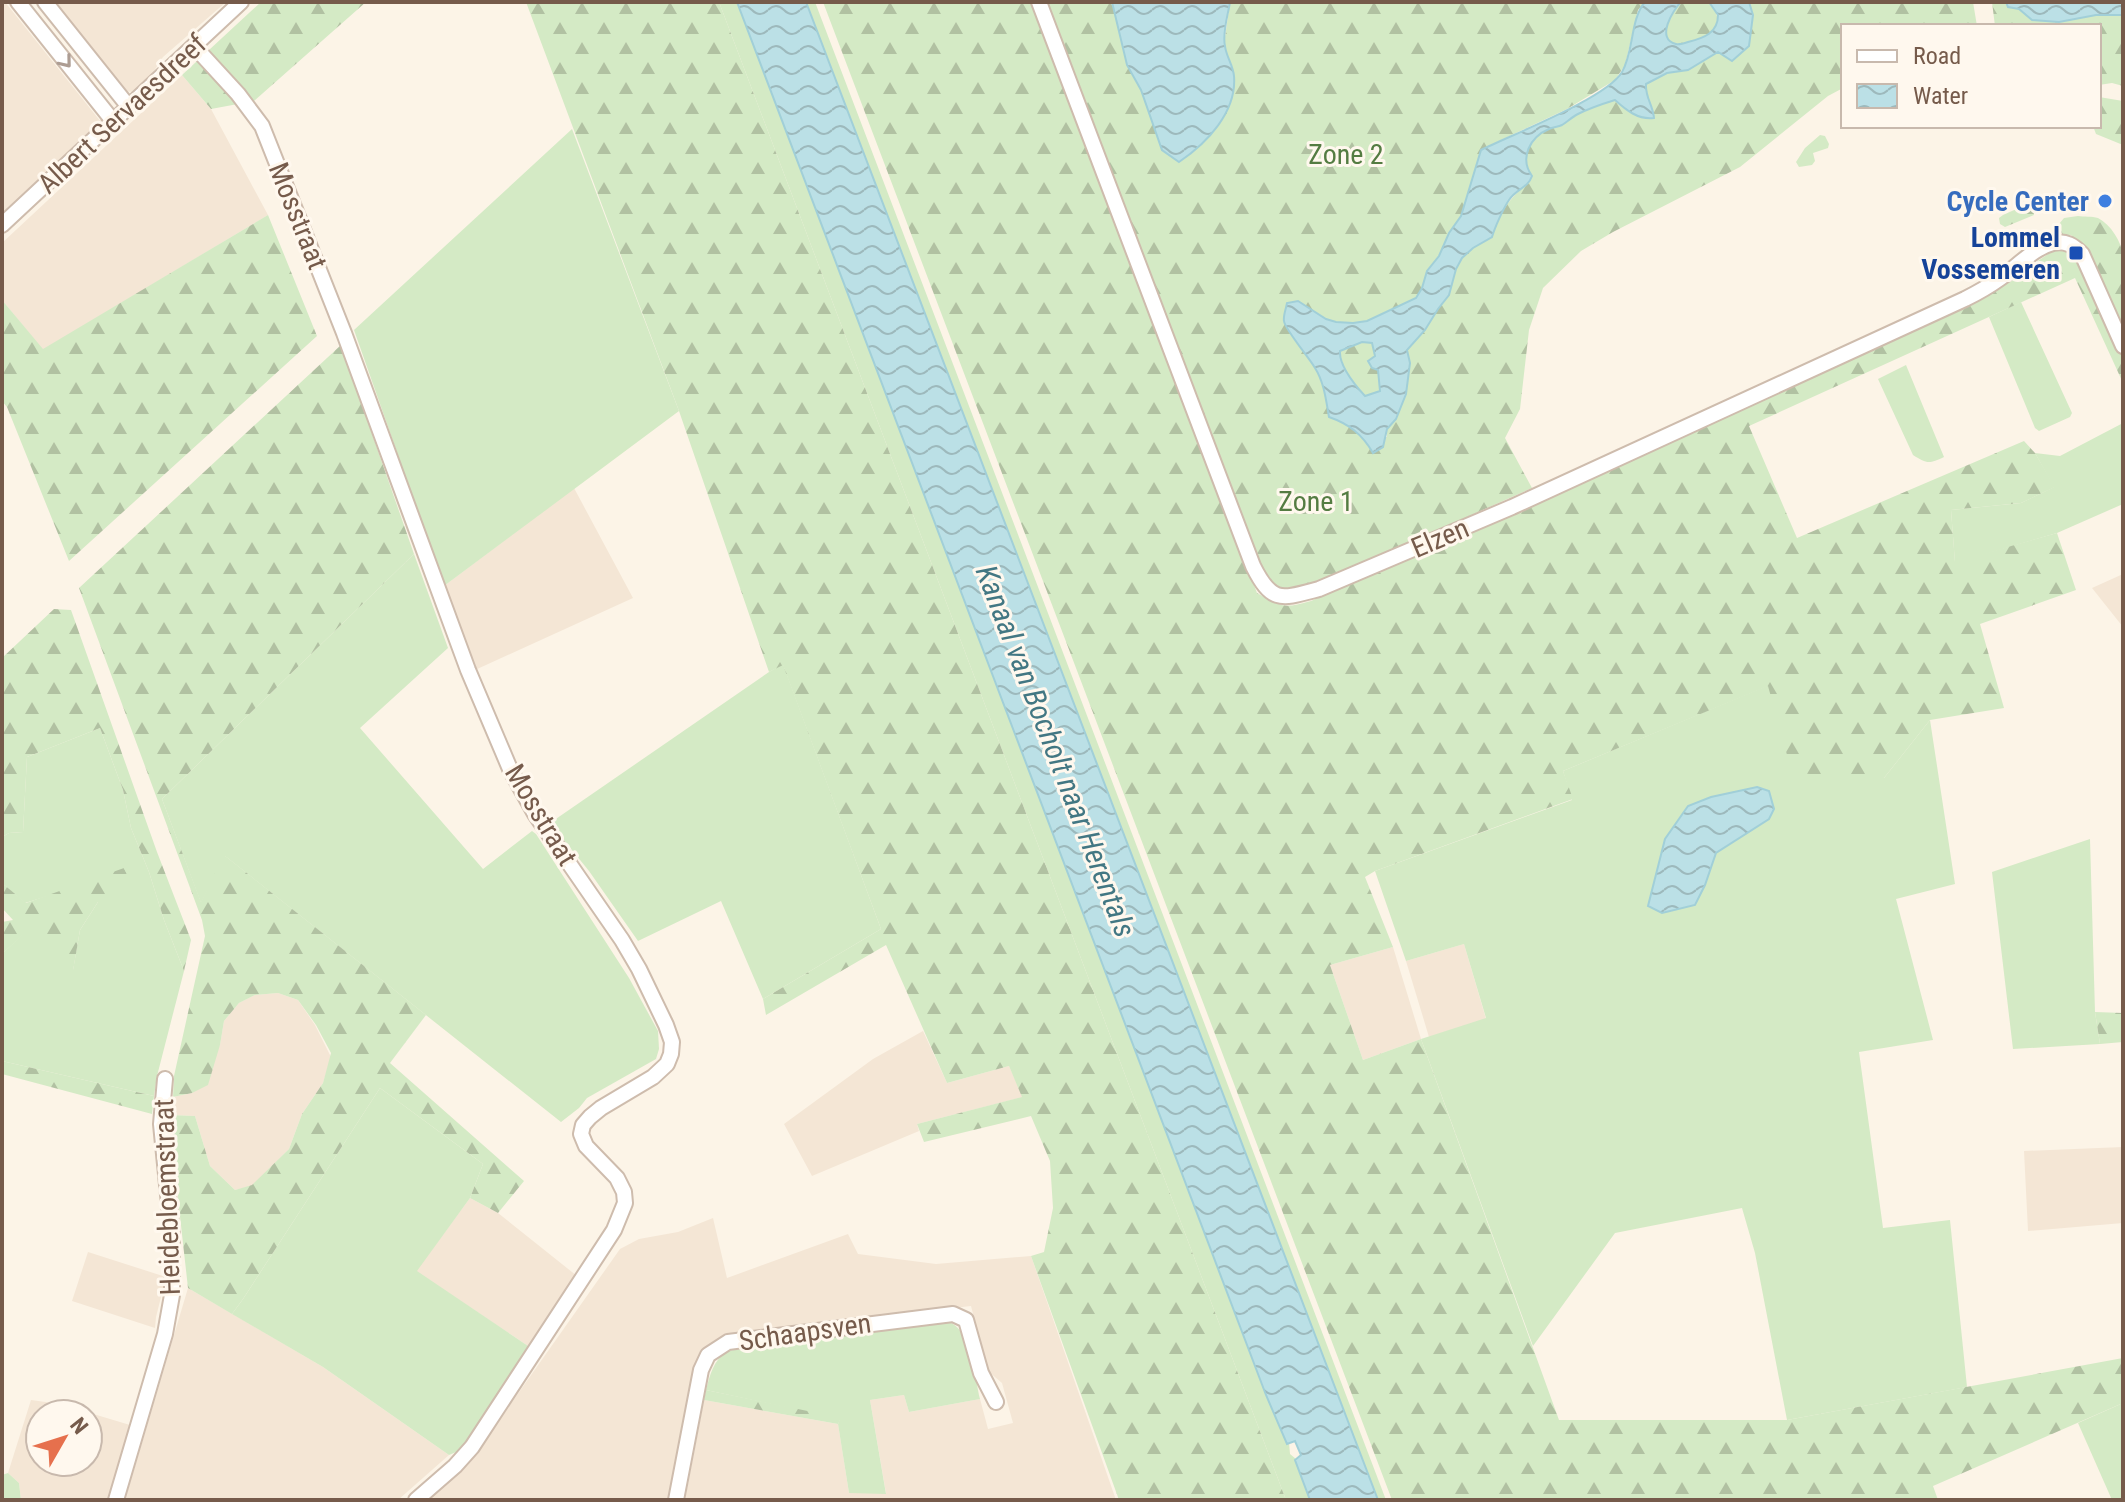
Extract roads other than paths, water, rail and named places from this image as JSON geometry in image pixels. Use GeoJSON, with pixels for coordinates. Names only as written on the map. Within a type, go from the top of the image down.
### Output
{"type":"FeatureCollection","features":[{"type":"Feature","properties":{"kind":"street"},"geometry":{"type":"LineString","coordinates":[[18,2],[113,121]]}},
{"type":"Feature","properties":{"kind":"street"},"geometry":{"type":"LineString","coordinates":[[45,2],[129,107]]}},
{"type":"Feature","properties":{"kind":"street","name":"Albert Servaesdreef"},"geometry":{"type":"LineString","coordinates":[[2,225],[241,2]]}},
{"type":"Feature","properties":{"kind":"street","name":"Elzen"},"geometry":{"type":"LineString","coordinates":[[1039,2],[1253,566],[1262,585],[1272,593],[1285,596],[1319,589],[1512,507],[1965,299],[2053,243],[2072,245],[2082,254],[2123,346]]}},
{"type":"Feature","properties":{"kind":"street","name":"Mosstraat"},"geometry":{"type":"LineString","coordinates":[[194,46],[238,94],[262,126],[344,333],[463,656],[510,769],[535,814],[622,940],[639,969],[672,1042],[671,1054],[661,1070],[601,1108],[583,1125],[581,1134],[586,1146],[617,1178],[624,1192],[625,1203],[614,1230],[472,1447],[416,1500]]}},
{"type":"Feature","properties":{"kind":"street","name":"Heidebloemstraat"},"geometry":{"type":"LineString","coordinates":[[116,1500],[165,1334],[172,1295],[172,1235],[161,1124],[165,1079]]}},
{"type":"Feature","properties":{"kind":"street","name":"Schaapsven"},"geometry":{"type":"LineString","coordinates":[[676,1500],[701,1370],[708,1355],[728,1342],[953,1314],[966,1320],[981,1373],[996,1402]]}},
{"type":"Feature","properties":{"kind":"water","name":"Kanaal van Bocholt naar Herentals"},"geometry":{"type":"Polygon","coordinates":[[[737,2],[806,2],[1378,1500],[1310,1500],[1295,1460],[1301,1455],[1295,1441],[1287,1444],[1266,1395],[737,2]]]}},
{"type":"Feature","properties":{"kind":"water"},"geometry":{"type":"Polygon","coordinates":[[[1112,2],[1230,2],[1224,35],[1234,76],[1231,102],[1209,136],[1179,162],[1162,150],[1141,90],[1127,65],[1112,2]]]}},
{"type":"Feature","properties":{"kind":"water"},"geometry":{"type":"Polygon","coordinates":[[[1645,2],[1681,2],[1670,17],[1666,31],[1670,41],[1679,44],[1699,39],[1716,26],[1718,15],[1709,2],[1749,2],[1753,15],[1749,46],[1732,61],[1718,52],[1688,70],[1667,73],[1646,84],[1654,118],[1638,116],[1615,100],[1583,112],[1536,137],[1528,149],[1526,162],[1532,176],[1530,180],[1509,200],[1492,237],[1462,258],[1449,295],[1407,350],[1410,363],[1406,394],[1396,419],[1387,429],[1383,447],[1373,453],[1354,430],[1329,417],[1318,373],[1285,325],[1287,303],[1298,301],[1326,319],[1353,323],[1367,321],[1416,298],[1427,271],[1461,216],[1481,150],[1579,104],[1613,82],[1626,64],[1640,9],[1645,2]],[[1362,342],[1340,351],[1352,381],[1365,396],[1380,391],[1378,370],[1372,368],[1368,361],[1375,356],[1372,343],[1362,342]]]}},
{"type":"Feature","properties":{"kind":"water"},"geometry":{"type":"Polygon","coordinates":[[[2006,2],[2123,2],[2123,15],[2096,15],[2059,22],[2032,20],[2019,9],[2008,7],[2006,2]]]}},
{"type":"Feature","properties":{"kind":"water"},"geometry":{"type":"Polygon","coordinates":[[[1757,787],[1769,791],[1774,809],[1769,819],[1716,853],[1695,905],[1662,913],[1648,906],[1665,839],[1688,806],[1711,797],[1757,787]]]}},
{"type":"Feature","properties":{"kind":"place","name":"Cycle Center"},"geometry":{"type":"Point","coordinates":[2105,201]}},
{"type":"Feature","properties":{"kind":"place","name":"Lommel Vossemeren"},"geometry":{"type":"Point","coordinates":[2076,253]}},
{"type":"Feature","properties":{"kind":"park label","name":"Zone 2"},"geometry":{"type":"Point","coordinates":[1346,154]}},
{"type":"Feature","properties":{"kind":"park label","name":"Zone 1"},"geometry":{"type":"Point","coordinates":[1316,501]}}]}
